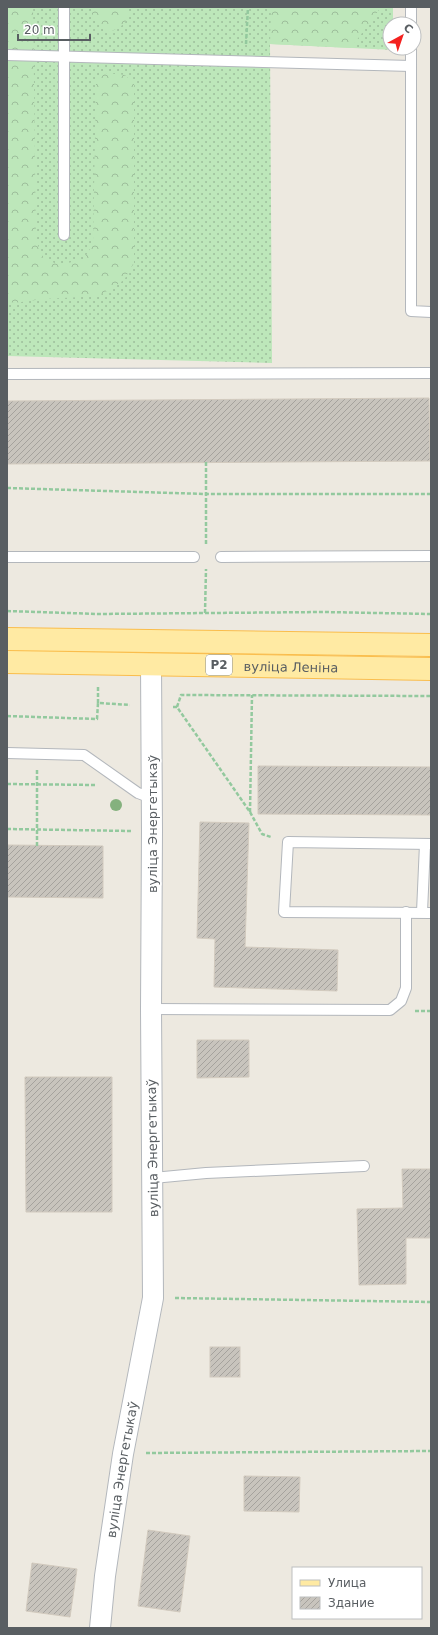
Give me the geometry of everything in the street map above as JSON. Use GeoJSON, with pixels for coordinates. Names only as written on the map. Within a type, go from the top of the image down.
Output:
{"type":"FeatureCollection","features":[{"type":"Feature","properties":{"kind":"main road","name":"вуліца Леніна"},"geometry":{"type":"LineString","coordinates":[[7,639],[431,645]]}},
{"type":"Feature","properties":{"kind":"main road"},"geometry":{"type":"LineString","coordinates":[[150,641],[151,664]]}},
{"type":"Feature","properties":{"kind":"main road","name":"вуліца Леніна"},"geometry":{"type":"LineString","coordinates":[[7,662],[431,669]]}},
{"type":"Feature","properties":{"kind":"street","name":"вуліца Энергетыкаў"},"geometry":{"type":"LineString","coordinates":[[100,1628],[105,1576],[123,1454],[153,1298],[151,664]]}},
{"type":"Feature","properties":{"kind":"lane"},"geometry":{"type":"LineString","coordinates":[[64,7],[64,235]]}},
{"type":"Feature","properties":{"kind":"lane"},"geometry":{"type":"LineString","coordinates":[[7,55],[411,66]]}},
{"type":"Feature","properties":{"kind":"lane"},"geometry":{"type":"LineString","coordinates":[[411,56],[411,312],[431,312]]}},
{"type":"Feature","properties":{"kind":"lane"},"geometry":{"type":"LineString","coordinates":[[7,374],[431,374]]}},
{"type":"Feature","properties":{"kind":"lane"},"geometry":{"type":"LineString","coordinates":[[221,557],[431,556]]}},
{"type":"Feature","properties":{"kind":"lane"},"geometry":{"type":"LineString","coordinates":[[7,557],[194,557]]}},
{"type":"Feature","properties":{"kind":"lane"},"geometry":{"type":"LineString","coordinates":[[7,753],[84,755],[138,793],[152,797]]}},
{"type":"Feature","properties":{"kind":"lane"},"geometry":{"type":"LineString","coordinates":[[288,842],[428,844],[427,912],[284,912],[288,842]]}},
{"type":"Feature","properties":{"kind":"lane"},"geometry":{"type":"LineString","coordinates":[[151,1009],[390,1010],[401,1001],[406,988],[406,912]]}},
{"type":"Feature","properties":{"kind":"lane"},"geometry":{"type":"LineString","coordinates":[[153,1178],[206,1173],[364,1166]]}},
{"type":"Feature","properties":{"kind":"path"},"geometry":{"type":"LineString","coordinates":[[245,61],[248,7]]}},
{"type":"Feature","properties":{"kind":"path"},"geometry":{"type":"LineString","coordinates":[[206,462],[206,548]]}},
{"type":"Feature","properties":{"kind":"path"},"geometry":{"type":"LineString","coordinates":[[7,488],[206,494],[431,494]]}},
{"type":"Feature","properties":{"kind":"path"},"geometry":{"type":"LineString","coordinates":[[205,613],[206,563]]}},
{"type":"Feature","properties":{"kind":"path"},"geometry":{"type":"LineString","coordinates":[[7,611],[98,614],[324,612],[431,614]]}},
{"type":"Feature","properties":{"kind":"path"},"geometry":{"type":"LineString","coordinates":[[288,842],[262,834],[250,812],[178,706],[181,695],[252,694],[431,696]]}},
{"type":"Feature","properties":{"kind":"path"},"geometry":{"type":"LineString","coordinates":[[250,812],[252,694]]}},
{"type":"Feature","properties":{"kind":"path"},"geometry":{"type":"LineString","coordinates":[[7,716],[97,719],[98,703],[134,706]]}},
{"type":"Feature","properties":{"kind":"path"},"geometry":{"type":"LineString","coordinates":[[167,707],[178,706]]}},
{"type":"Feature","properties":{"kind":"path"},"geometry":{"type":"LineString","coordinates":[[36,846],[38,830],[37,754]]}},
{"type":"Feature","properties":{"kind":"path"},"geometry":{"type":"LineString","coordinates":[[7,784],[98,785]]}},
{"type":"Feature","properties":{"kind":"path"},"geometry":{"type":"LineString","coordinates":[[7,829],[139,831]]}},
{"type":"Feature","properties":{"kind":"path"},"geometry":{"type":"LineString","coordinates":[[173,1298],[431,1302]]}},
{"type":"Feature","properties":{"kind":"path"},"geometry":{"type":"LineString","coordinates":[[123,1454],[431,1451]]}},
{"type":"Feature","properties":{"kind":"green space"},"geometry":{"type":"Polygon","coordinates":[[[7,7],[393,7],[393,16],[382,16],[382,49],[270,44],[272,363],[7,356],[7,7]]]}},
{"type":"Feature","properties":{"kind":"green space"},"geometry":{"type":"Polygon","coordinates":[[[7,7],[33,7],[36,241],[44,259],[60,265],[84,259],[93,244],[96,82],[105,73],[125,75],[134,84],[134,263],[124,280],[99,296],[43,299],[14,303],[7,301],[7,7]]]}},
{"type":"Feature","properties":{"kind":"green space"},"geometry":{"type":"Polygon","coordinates":[[[91,7],[129,7],[128,17],[124,24],[117,29],[108,32],[96,22],[91,12],[91,7]]]}},
{"type":"Feature","properties":{"kind":"green space"},"geometry":{"type":"Polygon","coordinates":[[[271,7],[381,7],[351,48],[270,44],[271,7]]]}},
{"type":"Feature","properties":{"kind":"building"},"geometry":{"type":"Polygon","coordinates":[[[429,398],[430,461],[7,464],[7,401],[429,398]]]}},
{"type":"Feature","properties":{"kind":"building"},"geometry":{"type":"Polygon","coordinates":[[[258,766],[431,767],[431,815],[258,814],[258,766]]]}},
{"type":"Feature","properties":{"kind":"building"},"geometry":{"type":"Polygon","coordinates":[[[200,822],[249,823],[245,947],[338,950],[337,991],[214,987],[215,939],[197,938],[200,822]]]}},
{"type":"Feature","properties":{"kind":"building"},"geometry":{"type":"Polygon","coordinates":[[[7,845],[103,846],[103,898],[7,897],[7,845]]]}},
{"type":"Feature","properties":{"kind":"building"},"geometry":{"type":"Polygon","coordinates":[[[197,1040],[249,1040],[249,1077],[197,1078],[197,1040]]]}},
{"type":"Feature","properties":{"kind":"building"},"geometry":{"type":"Polygon","coordinates":[[[25,1077],[112,1077],[112,1212],[26,1212],[25,1077]]]}},
{"type":"Feature","properties":{"kind":"building"},"geometry":{"type":"Polygon","coordinates":[[[402,1169],[431,1169],[431,1238],[406,1238],[406,1284],[359,1285],[357,1209],[403,1208],[402,1169]]]}},
{"type":"Feature","properties":{"kind":"building"},"geometry":{"type":"Polygon","coordinates":[[[210,1347],[240,1347],[240,1377],[210,1377],[210,1347]]]}},
{"type":"Feature","properties":{"kind":"building"},"geometry":{"type":"Polygon","coordinates":[[[244,1476],[300,1477],[299,1512],[244,1511],[244,1476]]]}},
{"type":"Feature","properties":{"kind":"building"},"geometry":{"type":"Polygon","coordinates":[[[148,1530],[190,1536],[180,1612],[138,1606],[148,1530]]]}},
{"type":"Feature","properties":{"kind":"building"},"geometry":{"type":"Polygon","coordinates":[[[32,1563],[77,1569],[70,1617],[26,1611],[32,1563]]]}}]}
